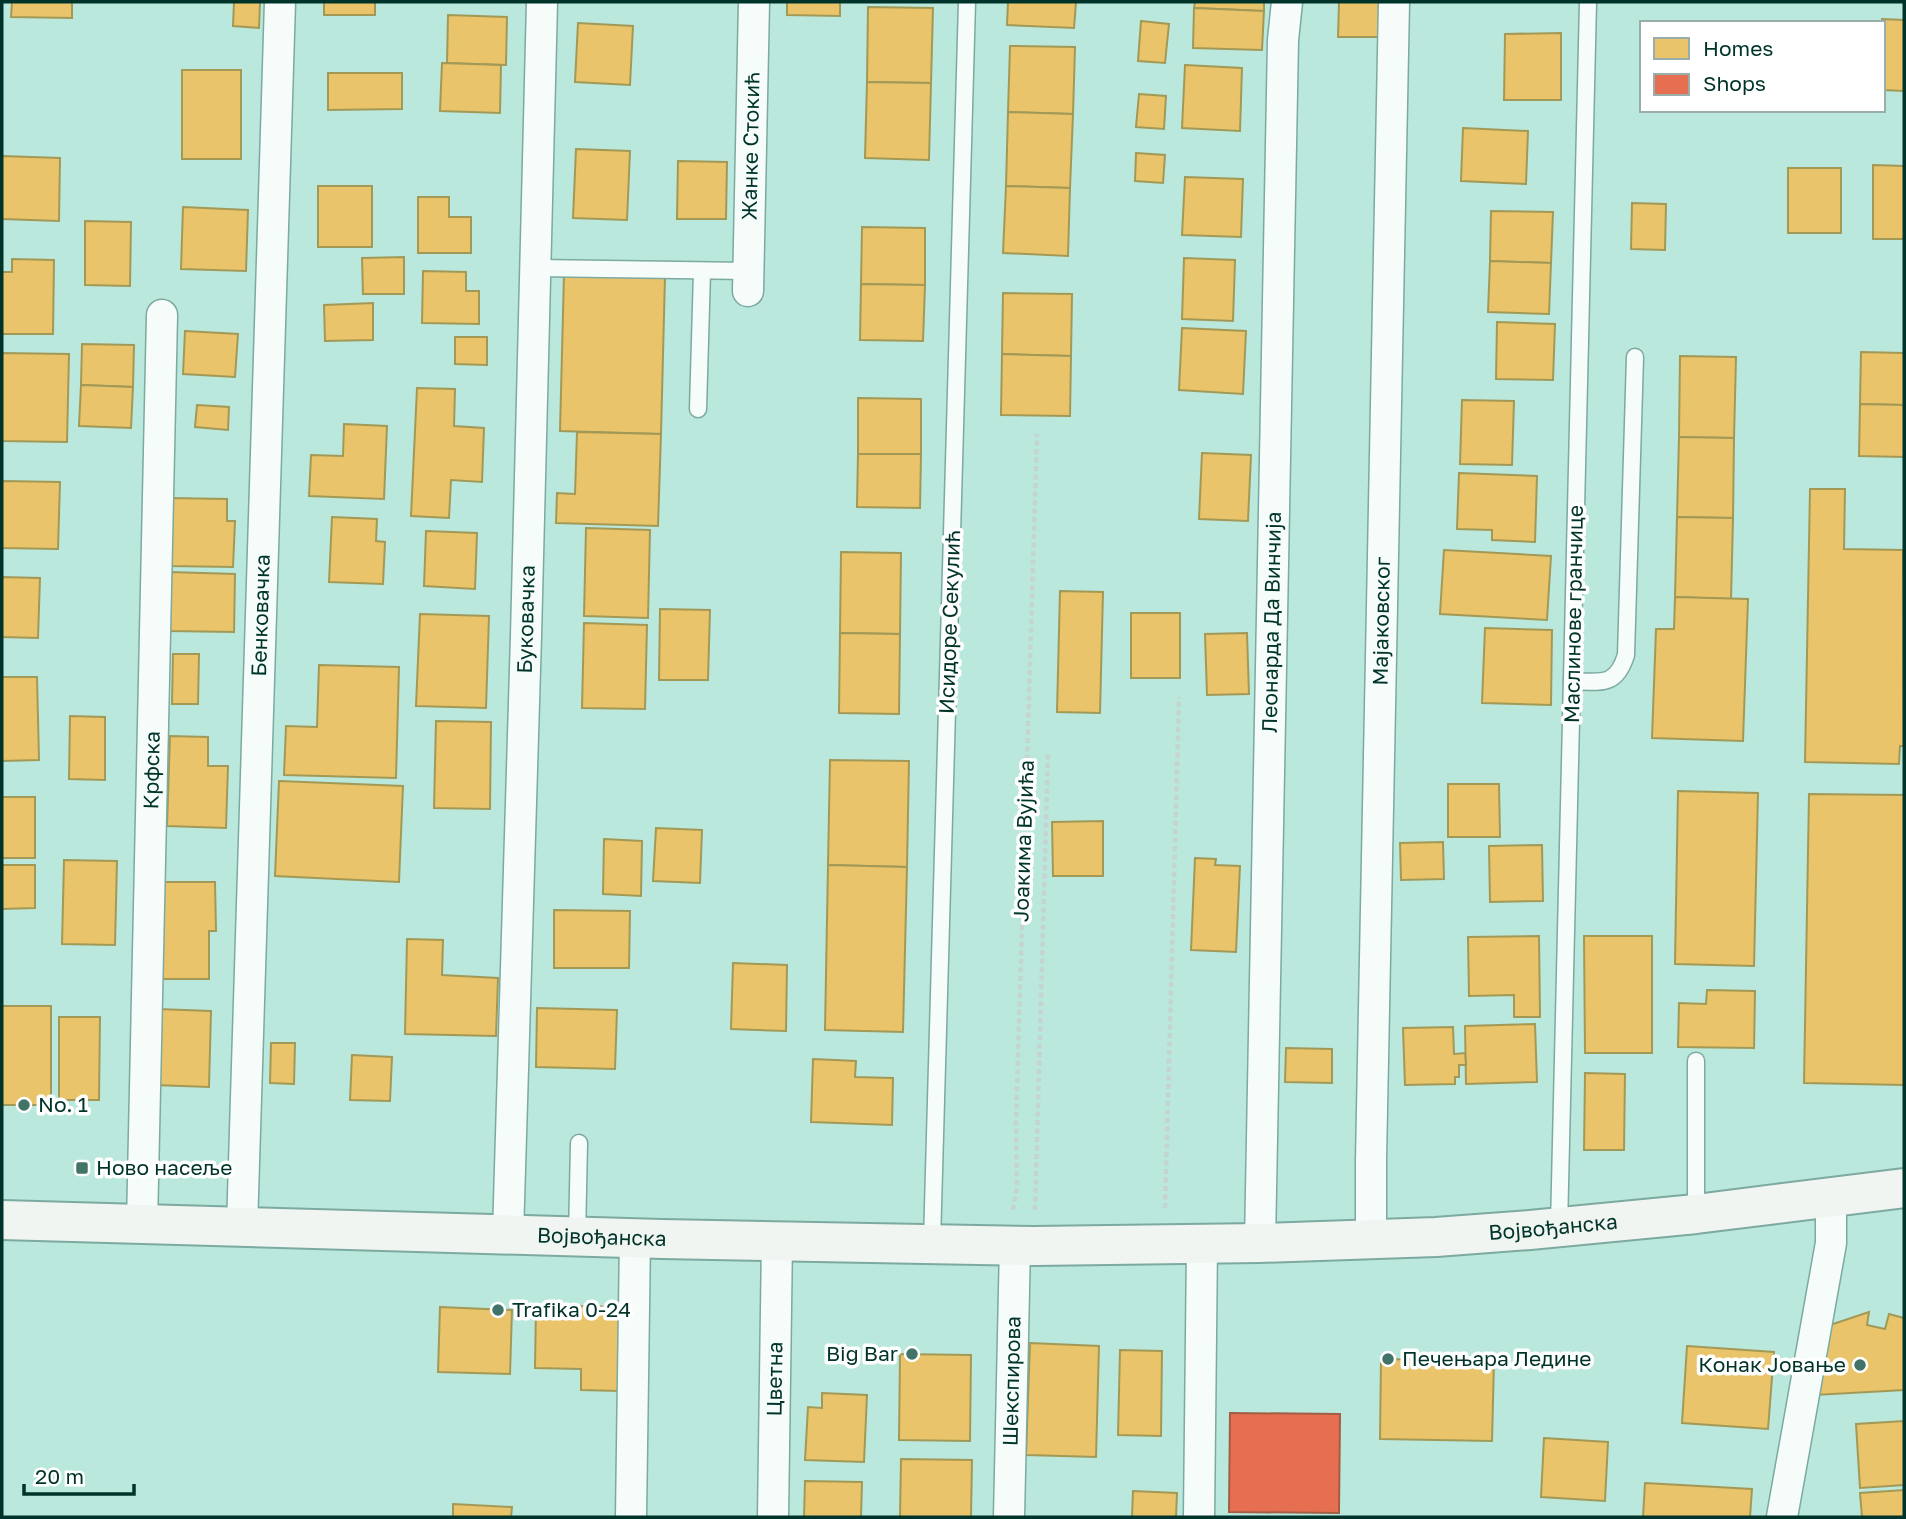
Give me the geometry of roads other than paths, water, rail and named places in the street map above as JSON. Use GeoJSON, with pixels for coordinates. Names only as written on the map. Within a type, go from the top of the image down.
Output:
{"type":"FeatureCollection","features":[{"type":"Feature","properties":{"kind":"main road","name":"Војвођанска"},"geometry":{"type":"LineString","coordinates":[[2,1220],[577,1237],[1016,1245],[1202,1244],[1436,1237],[1696,1214],[1904,1188]]}},
{"type":"Feature","properties":{"kind":"street","name":"Бенковачка"},"geometry":{"type":"LineString","coordinates":[[242,1227],[280,2]]}},
{"type":"Feature","properties":{"kind":"street","name":"Буковачка"},"geometry":{"type":"LineString","coordinates":[[508,1235],[542,2]]}},
{"type":"Feature","properties":{"kind":"street","name":"Жанке Стокић"},"geometry":{"type":"LineString","coordinates":[[748,281],[754,2]]}},
{"type":"Feature","properties":{"kind":"street","name":"Леонарда Да Винчија"},"geometry":{"type":"LineString","coordinates":[[1260,1243],[1283,53],[1287,2]]}},
{"type":"Feature","properties":{"kind":"street","name":"Мајаковског"},"geometry":{"type":"LineString","coordinates":[[1371,1239],[1394,2]]}},
{"type":"Feature","properties":{"kind":"street","name":"Крфска"},"geometry":{"type":"LineString","coordinates":[[142,1225],[162,315]]}},
{"type":"Feature","properties":{"kind":"street"},"geometry":{"type":"LineString","coordinates":[[1782,1517],[1831,1243],[1832,1198]]}},
{"type":"Feature","properties":{"kind":"street"},"geometry":{"type":"LineString","coordinates":[[631,1517],[635,1238]]}},
{"type":"Feature","properties":{"kind":"street","name":"Цветна"},"geometry":{"type":"LineString","coordinates":[[773,1517],[778,1240]]}},
{"type":"Feature","properties":{"kind":"street"},"geometry":{"type":"LineString","coordinates":[[1199,1517],[1202,1244]]}},
{"type":"Feature","properties":{"kind":"street","name":"Шекспирова"},"geometry":{"type":"LineString","coordinates":[[1009,1517],[1016,1245]]}},
{"type":"Feature","properties":{"kind":"lane","name":"Исидоре Секулић"},"geometry":{"type":"LineString","coordinates":[[932,1242],[967,2]]}},
{"type":"Feature","properties":{"kind":"lane","name":"Маслинове гранчице"},"geometry":{"type":"LineString","coordinates":[[1559,1227],[1588,2]]}},
{"type":"Feature","properties":{"kind":"lane"},"geometry":{"type":"LineString","coordinates":[[536,268],[702,272],[748,281]]}},
{"type":"Feature","properties":{"kind":"lane"},"geometry":{"type":"LineString","coordinates":[[698,409],[702,272]]}},
{"type":"Feature","properties":{"kind":"lane"},"geometry":{"type":"LineString","coordinates":[[1572,681],[1602,682],[1614,679],[1622,669],[1626,656],[1635,357]]}},
{"type":"Feature","properties":{"kind":"lane"},"geometry":{"type":"LineString","coordinates":[[1696,1061],[1696,1214]]}},
{"type":"Feature","properties":{"kind":"lane"},"geometry":{"type":"LineString","coordinates":[[577,1237],[579,1143]]}},
{"type":"Feature","properties":{"kind":"place","name":"No. 1"},"geometry":{"type":"Point","coordinates":[24,1105]}},
{"type":"Feature","properties":{"kind":"place","name":"Ново насеље"},"geometry":{"type":"Point","coordinates":[82,1168]}},
{"type":"Feature","properties":{"kind":"place","name":"Trafika 0-24"},"geometry":{"type":"Point","coordinates":[498,1310]}},
{"type":"Feature","properties":{"kind":"place","name":"Big Bar"},"geometry":{"type":"Point","coordinates":[912,1354]}},
{"type":"Feature","properties":{"kind":"place","name":"Печењара Ледине"},"geometry":{"type":"Point","coordinates":[1388,1359]}},
{"type":"Feature","properties":{"kind":"place","name":"Конак Јовање"},"geometry":{"type":"Point","coordinates":[1860,1365]}}]}
